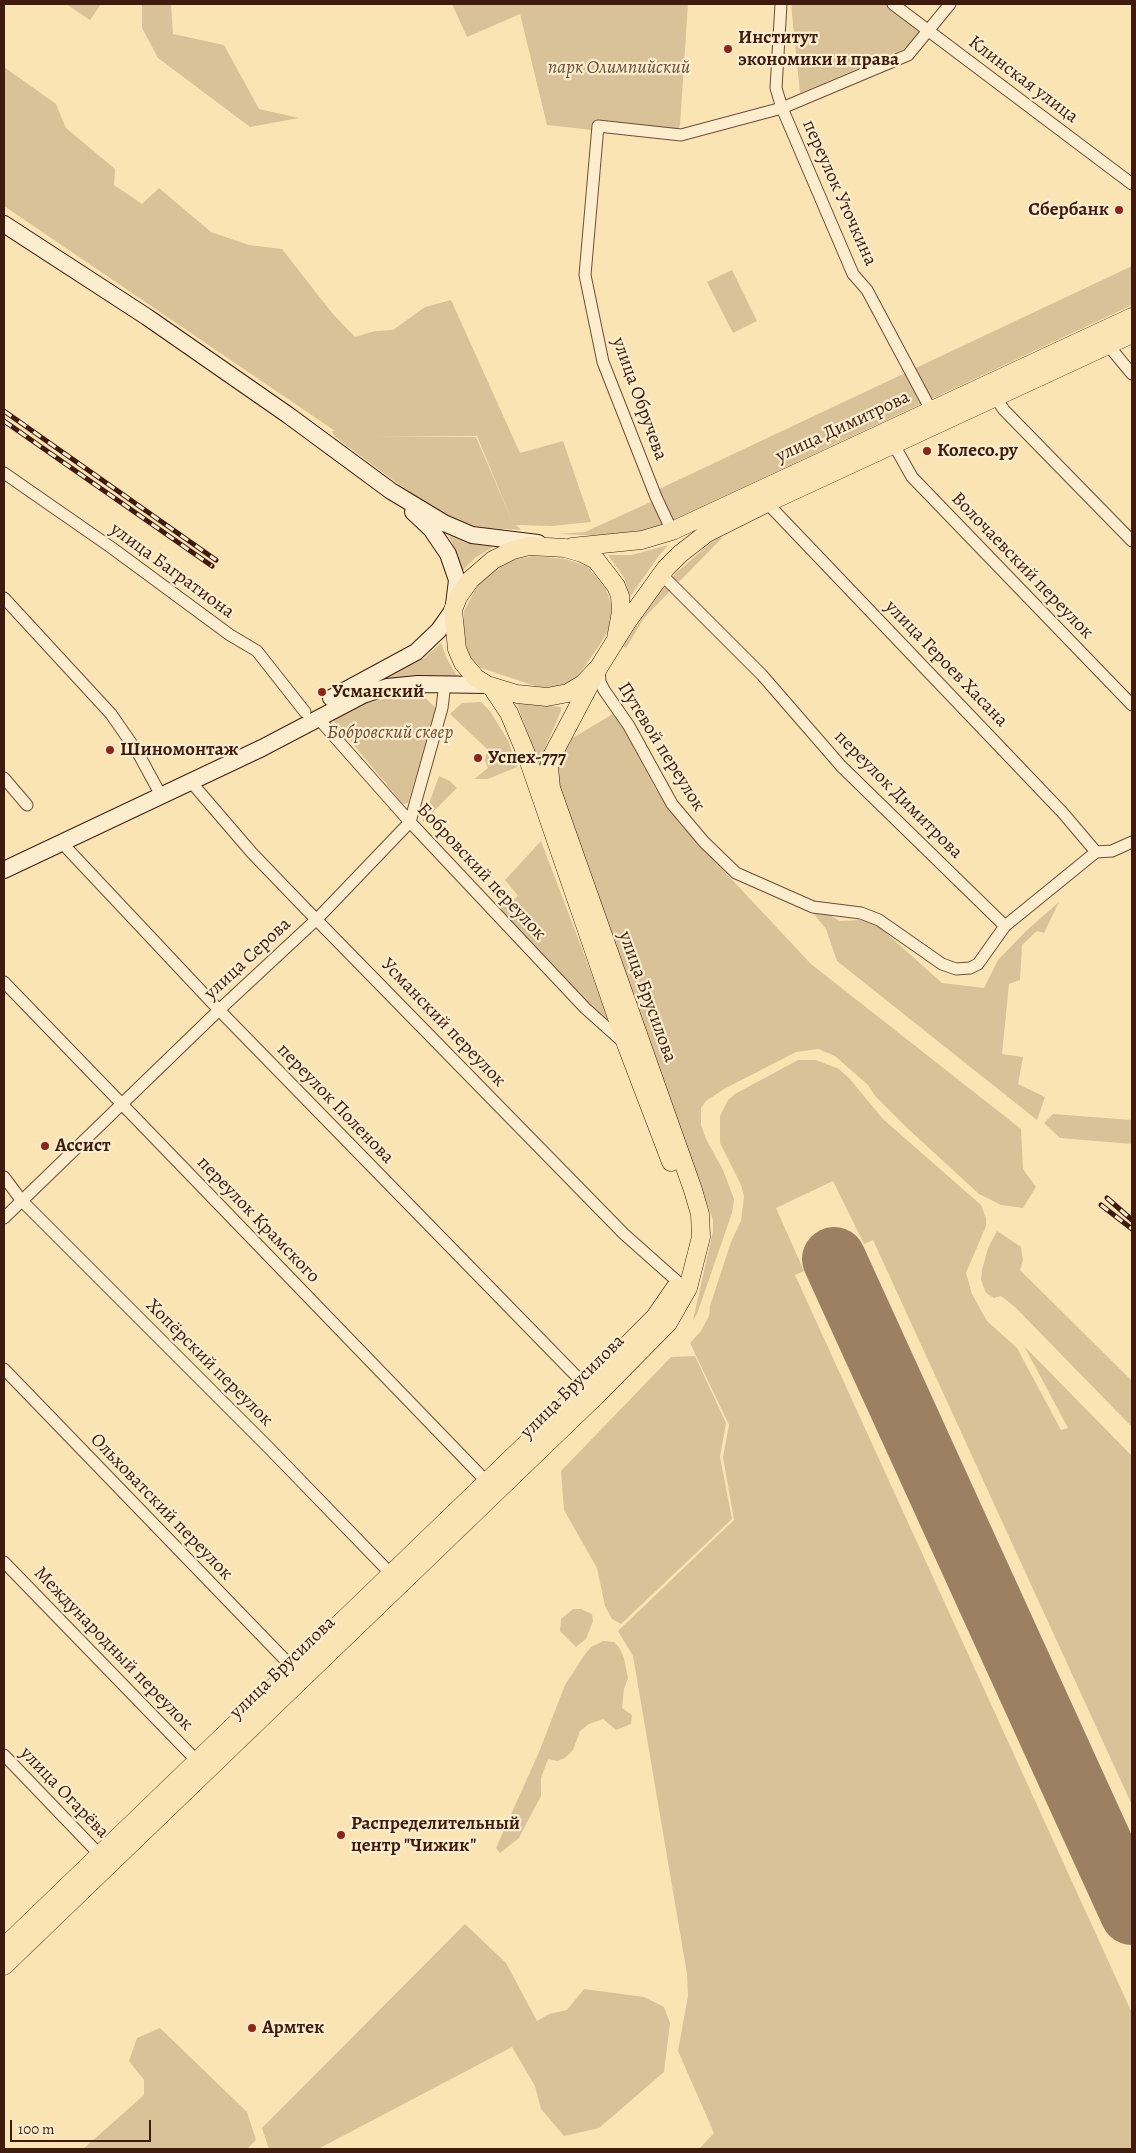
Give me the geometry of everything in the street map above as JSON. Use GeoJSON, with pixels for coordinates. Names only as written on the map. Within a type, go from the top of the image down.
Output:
{"type":"FeatureCollection","features":[{"type":"Feature","properties":{"kind":"main road"},"geometry":{"type":"LineString","coordinates":[[4,224],[146,317],[288,415],[391,491],[444,523],[472,535],[557,547]]}},
{"type":"Feature","properties":{"kind":"main road","name":"улица Димитрова"},"geometry":{"type":"LineString","coordinates":[[4,870],[262,748],[311,715],[416,652],[439,630],[471,578],[493,560],[521,548],[642,540],[672,531],[1132,317]]}},
{"type":"Feature","properties":{"kind":"main road","name":"улица Димитрова"},"geometry":{"type":"LineString","coordinates":[[4,860],[311,715],[388,687],[445,683],[489,686],[517,694],[557,696],[576,689],[599,667],[661,574],[699,538],[767,502],[1132,334]]}},
{"type":"Feature","properties":{"kind":"main road"},"geometry":{"type":"LineString","coordinates":[[391,491],[432,530],[446,547],[457,580],[453,608]]}},
{"type":"Feature","properties":{"kind":"main road","name":"улица Димитрова"},"geometry":{"type":"LineString","coordinates":[[557,547],[582,553],[596,560],[616,586],[620,596],[622,612],[616,639]]}},
{"type":"Feature","properties":{"kind":"main road","name":"улица Димитрова"},"geometry":{"type":"LineString","coordinates":[[453,608],[453,629],[459,656],[471,674],[489,686]]}},
{"type":"Feature","properties":{"kind":"main road","name":"улица Брусилова"},"geometry":{"type":"LineString","coordinates":[[4,1966],[250,1719],[596,1396],[668,1323],[688,1288],[701,1237],[700,1214],[551,788],[549,767],[551,758],[599,667]]}},
{"type":"Feature","properties":{"kind":"main road","name":"улица Брусилова"},"geometry":{"type":"LineString","coordinates":[[4,1947],[197,1761],[250,1719],[293,1668],[487,1482],[655,1317],[678,1282],[685,1263],[690,1231],[685,1198],[626,1044],[527,756],[509,714],[489,686]]}},
{"type":"Feature","properties":{"kind":"street","name":"переулок Уточкина"},"geometry":{"type":"LineString","coordinates":[[781,4],[776,88],[782,108],[853,274],[867,290],[931,410]]}},
{"type":"Feature","properties":{"kind":"street","name":"Клинская улица"},"geometry":{"type":"LineString","coordinates":[[893,4],[1132,184]]}},
{"type":"Feature","properties":{"kind":"street"},"geometry":{"type":"LineString","coordinates":[[782,108],[908,55],[950,4]]}},
{"type":"Feature","properties":{"kind":"street","name":"улица Обручева"},"geometry":{"type":"LineString","coordinates":[[672,531],[656,497],[603,362],[585,274],[598,126],[681,135],[782,108]]}},
{"type":"Feature","properties":{"kind":"street"},"geometry":{"type":"LineString","coordinates":[[1108,345],[1132,374]]}},
{"type":"Feature","properties":{"kind":"street"},"geometry":{"type":"LineString","coordinates":[[996,397],[1004,410],[1132,541]]}},
{"type":"Feature","properties":{"kind":"street","name":"Волочаевский переулок"},"geometry":{"type":"LineString","coordinates":[[894,445],[912,477],[1132,705]]}},
{"type":"Feature","properties":{"kind":"street","name":"улица Багратиона"},"geometry":{"type":"LineString","coordinates":[[4,472],[112,548],[230,635],[257,651],[311,715]]}},
{"type":"Feature","properties":{"kind":"street","name":"улица Героев Хасана"},"geometry":{"type":"LineString","coordinates":[[767,502],[1063,813],[1096,852]]}},
{"type":"Feature","properties":{"kind":"street","name":"переулок Димитрова"},"geometry":{"type":"LineString","coordinates":[[661,574],[756,669],[841,766],[1005,926]]}},
{"type":"Feature","properties":{"kind":"street"},"geometry":{"type":"LineString","coordinates":[[4,598],[111,714],[138,753],[157,788]]}},
{"type":"Feature","properties":{"kind":"street","name":"Путевой переулок"},"geometry":{"type":"LineString","coordinates":[[599,667],[600,682],[629,726],[672,804],[698,836],[736,873],[813,906],[861,913],[879,920],[942,964],[956,969],[970,968],[978,964],[1005,926]]}},
{"type":"Feature","properties":{"kind":"street","name":"улица Серова"},"geometry":{"type":"LineString","coordinates":[[4,1218],[318,918],[410,822],[442,708],[445,683]]}},
{"type":"Feature","properties":{"kind":"street","name":"Бобровский переулок"},"geometry":{"type":"LineString","coordinates":[[311,715],[585,1008],[626,1044]]}},
{"type":"Feature","properties":{"kind":"street"},"geometry":{"type":"LineString","coordinates":[[4,778],[27,805]]}},
{"type":"Feature","properties":{"kind":"street","name":"Усманский переулок"},"geometry":{"type":"LineString","coordinates":[[191,782],[252,853],[318,918],[624,1234],[678,1282]]}},
{"type":"Feature","properties":{"kind":"street"},"geometry":{"type":"LineString","coordinates":[[1005,926],[1096,852],[1112,851],[1132,842]]}},
{"type":"Feature","properties":{"kind":"street","name":"переулок Поленова"},"geometry":{"type":"LineString","coordinates":[[62,843],[220,1010],[586,1386]]}},
{"type":"Feature","properties":{"kind":"street","name":"переулок Крамского"},"geometry":{"type":"LineString","coordinates":[[4,982],[487,1482]]}},
{"type":"Feature","properties":{"kind":"street","name":"Хопёрский переулок"},"geometry":{"type":"LineString","coordinates":[[4,1176],[22,1201],[392,1574]]}},
{"type":"Feature","properties":{"kind":"street","name":"Ольховатский переулок"},"geometry":{"type":"LineString","coordinates":[[4,1370],[293,1668]]}},
{"type":"Feature","properties":{"kind":"street","name":"Международный переулок"},"geometry":{"type":"LineString","coordinates":[[4,1562],[197,1761]]}},
{"type":"Feature","properties":{"kind":"street","name":"улица Огарёва"},"geometry":{"type":"LineString","coordinates":[[4,1755],[100,1855]]}},
{"type":"Feature","properties":{"kind":"green space"},"geometry":{"type":"Polygon","coordinates":[[[66,4],[101,4],[90,20],[66,4]]]}},
{"type":"Feature","properties":{"kind":"green space"},"geometry":{"type":"Polygon","coordinates":[[[142,4],[171,4],[173,34],[224,45],[259,109],[299,118],[250,127],[158,58],[142,28],[142,4]]]}},
{"type":"Feature","properties":{"kind":"green space","name":"парк Олимпийский"},"geometry":{"type":"Polygon","coordinates":[[[452,4],[688,4],[680,125],[673,139],[547,125],[520,14],[467,37],[452,4]]]}},
{"type":"Feature","properties":{"kind":"green space"},"geometry":{"type":"Polygon","coordinates":[[[791,4],[899,4],[926,25],[904,49],[800,93],[791,4]]]}},
{"type":"Feature","properties":{"kind":"green space"},"geometry":{"type":"Polygon","coordinates":[[[4,67],[56,104],[66,128],[115,169],[114,185],[142,204],[159,188],[211,232],[249,245],[282,249],[332,313],[355,337],[375,331],[393,330],[425,307],[451,300],[520,453],[563,441],[591,522],[552,526],[516,525],[521,530],[485,528],[463,524],[424,503],[335,437],[332,431],[335,431],[4,206],[4,67]],[[373,436],[476,437],[512,521],[477,436],[373,436]]]}},
{"type":"Feature","properties":{"kind":"green space"},"geometry":{"type":"Polygon","coordinates":[[[1132,266],[1132,305],[671,521],[657,490],[1132,266]]]}},
{"type":"Feature","properties":{"kind":"green space"},"geometry":{"type":"Polygon","coordinates":[[[732,270],[757,321],[733,333],[707,282],[732,270]]]}},
{"type":"Feature","properties":{"kind":"green space"},"geometry":{"type":"Polygon","coordinates":[[[655,500],[666,523],[649,530],[610,536],[558,534],[585,532],[655,500]]]}},
{"type":"Feature","properties":{"kind":"green space"},"geometry":{"type":"Polygon","coordinates":[[[722,533],[721,539],[681,580],[676,582],[673,577],[676,573],[722,533]]]}},
{"type":"Feature","properties":{"kind":"green space"},"geometry":{"type":"Polygon","coordinates":[[[448,535],[467,543],[493,547],[475,558],[462,571],[458,554],[448,535]]]}},
{"type":"Feature","properties":{"kind":"green space"},"geometry":{"type":"Polygon","coordinates":[[[668,545],[630,597],[625,579],[608,555],[632,555],[668,545]]]}},
{"type":"Feature","properties":{"kind":"green space"},"geometry":{"type":"Polygon","coordinates":[[[533,556],[566,559],[588,567],[606,589],[611,604],[611,626],[599,646],[577,677],[567,684],[556,687],[538,687],[481,668],[471,658],[464,641],[464,611],[479,583],[501,566],[513,560],[533,556]]]}},
{"type":"Feature","properties":{"kind":"green space"},"geometry":{"type":"Polygon","coordinates":[[[668,586],[672,589],[644,618],[626,648],[623,646],[660,590],[668,586]]]}},
{"type":"Feature","properties":{"kind":"green space"},"geometry":{"type":"Polygon","coordinates":[[[441,643],[447,659],[457,676],[382,681],[424,658],[441,643]]]}},
{"type":"Feature","properties":{"kind":"green space","name":"Бобровский сквер"},"geometry":{"type":"Polygon","coordinates":[[[390,697],[425,698],[436,708],[408,803],[403,804],[333,720],[367,703],[390,697]]]}},
{"type":"Feature","properties":{"kind":"green space"},"geometry":{"type":"Polygon","coordinates":[[[481,702],[490,711],[509,742],[517,767],[488,779],[474,779],[488,768],[485,761],[487,749],[450,714],[462,703],[481,702]]]}},
{"type":"Feature","properties":{"kind":"green space"},"geometry":{"type":"Polygon","coordinates":[[[517,704],[561,707],[541,757],[537,758],[517,704]]]}},
{"type":"Feature","properties":{"kind":"green space"},"geometry":{"type":"Polygon","coordinates":[[[613,714],[623,728],[656,790],[678,822],[811,964],[1021,1129],[1023,1169],[1036,1187],[1023,1208],[1001,1205],[979,1194],[905,1126],[875,1096],[868,1085],[835,1056],[818,1049],[796,1052],[724,1089],[706,1101],[701,1108],[701,1125],[706,1139],[723,1170],[734,1199],[732,1213],[697,1314],[693,1320],[713,1231],[713,1220],[558,784],[558,766],[564,743],[613,714]]]}},
{"type":"Feature","properties":{"kind":"green space"},"geometry":{"type":"Polygon","coordinates":[[[439,776],[450,781],[457,788],[422,823],[439,776]]]}},
{"type":"Feature","properties":{"kind":"green space"},"geometry":{"type":"Polygon","coordinates":[[[541,841],[612,1028],[606,1032],[523,934],[498,911],[518,896],[505,880],[541,841]]]}},
{"type":"Feature","properties":{"kind":"green space"},"geometry":{"type":"Polygon","coordinates":[[[1059,902],[1044,933],[1037,931],[1022,945],[1020,980],[1009,984],[1002,1054],[1023,1057],[1018,1084],[1045,1097],[1037,1120],[837,961],[826,929],[813,913],[823,911],[840,921],[861,920],[876,924],[942,983],[984,988],[998,960],[1026,931],[1059,902]]]}},
{"type":"Feature","properties":{"kind":"green space"},"geometry":{"type":"Polygon","coordinates":[[[798,1060],[816,1060],[839,1069],[849,1078],[883,1119],[981,1205],[986,1218],[986,1226],[966,1273],[972,1294],[987,1321],[1017,1348],[1061,1430],[1068,1428],[1024,1346],[1132,1456],[1132,1805],[873,1240],[864,1244],[833,1181],[776,1208],[804,1271],[795,1275],[1132,2013],[1132,2149],[699,2149],[714,2133],[678,2051],[688,1996],[687,1974],[633,1656],[618,1631],[734,1520],[723,1457],[729,1425],[690,1343],[701,1331],[709,1316],[710,1306],[731,1242],[741,1221],[744,1196],[741,1185],[720,1143],[720,1116],[728,1100],[735,1094],[798,1060]]]}},
{"type":"Feature","properties":{"kind":"green space"},"geometry":{"type":"Polygon","coordinates":[[[1053,1114],[1132,1120],[1132,1144],[1060,1138],[1044,1123],[1053,1114]]]}},
{"type":"Feature","properties":{"kind":"green space"},"geometry":{"type":"Polygon","coordinates":[[[997,1231],[1021,1247],[1023,1260],[1020,1270],[1132,1381],[1132,1427],[1015,1307],[1001,1296],[994,1298],[986,1293],[981,1280],[982,1270],[988,1248],[997,1231]]]}},
{"type":"Feature","properties":{"kind":"green space"},"geometry":{"type":"Polygon","coordinates":[[[695,1356],[726,1423],[720,1457],[732,1519],[621,1624],[612,1619],[605,1606],[597,1568],[564,1510],[561,1471],[671,1357],[695,1356]]]}},
{"type":"Feature","properties":{"kind":"green space"},"geometry":{"type":"Polygon","coordinates":[[[573,1609],[581,1609],[592,1614],[593,1621],[586,1639],[576,1647],[560,1631],[561,1619],[573,1609]]]}},
{"type":"Feature","properties":{"kind":"green space"},"geometry":{"type":"Polygon","coordinates":[[[603,1641],[614,1642],[619,1647],[624,1658],[628,1678],[624,1689],[622,1708],[632,1715],[631,1724],[616,1730],[603,1719],[589,1724],[580,1731],[573,1750],[565,1758],[557,1761],[548,1759],[541,1778],[541,1796],[519,1838],[500,1853],[496,1848],[539,1752],[565,1685],[591,1647],[603,1641]]]}},
{"type":"Feature","properties":{"kind":"green space"},"geometry":{"type":"Polygon","coordinates":[[[465,1924],[506,1963],[537,2021],[549,2014],[567,2010],[584,1989],[644,1997],[664,2007],[670,2023],[664,2072],[599,2128],[564,2136],[541,2109],[535,2086],[512,2047],[318,2149],[269,2149],[262,2128],[465,1924]]]}},
{"type":"Feature","properties":{"kind":"green space"},"geometry":{"type":"Polygon","coordinates":[[[160,2028],[247,2112],[256,2140],[247,2149],[83,2149],[144,2095],[144,2080],[129,2061],[137,2038],[160,2028]]]}},
{"type":"Feature","properties":{"kind":"runway"},"geometry":{"type":"LineString","coordinates":[[834,1259],[1132,1913]]}},
{"type":"Feature","properties":{"kind":"railway"},"geometry":{"type":"LineString","coordinates":[[4,411],[216,560]]}},
{"type":"Feature","properties":{"kind":"railway"},"geometry":{"type":"LineString","coordinates":[[4,421],[212,566]]}},
{"type":"Feature","properties":{"kind":"railway"},"geometry":{"type":"LineString","coordinates":[[1107,1198],[1132,1220]]}},
{"type":"Feature","properties":{"kind":"railway"},"geometry":{"type":"LineString","coordinates":[[1101,1205],[1132,1229]]}},
{"type":"Feature","properties":{"kind":"place","name":"Институт экономики и права"},"geometry":{"type":"Point","coordinates":[728,49]}},
{"type":"Feature","properties":{"kind":"place","name":"Сбербанк"},"geometry":{"type":"Point","coordinates":[1119,210]}},
{"type":"Feature","properties":{"kind":"place","name":"Колесо.ру"},"geometry":{"type":"Point","coordinates":[927,451]}},
{"type":"Feature","properties":{"kind":"place","name":"Усманский"},"geometry":{"type":"Point","coordinates":[322,692]}},
{"type":"Feature","properties":{"kind":"place","name":"Шиномонтаж"},"geometry":{"type":"Point","coordinates":[110,750]}},
{"type":"Feature","properties":{"kind":"place","name":"Успех-777"},"geometry":{"type":"Point","coordinates":[478,758]}},
{"type":"Feature","properties":{"kind":"place","name":"Ассист"},"geometry":{"type":"Point","coordinates":[45,1146]}},
{"type":"Feature","properties":{"kind":"place","name":"Распределительный центр \"Чижик\""},"geometry":{"type":"Point","coordinates":[341,1835]}},
{"type":"Feature","properties":{"kind":"place","name":"Армтек"},"geometry":{"type":"Point","coordinates":[252,2028]}}]}
